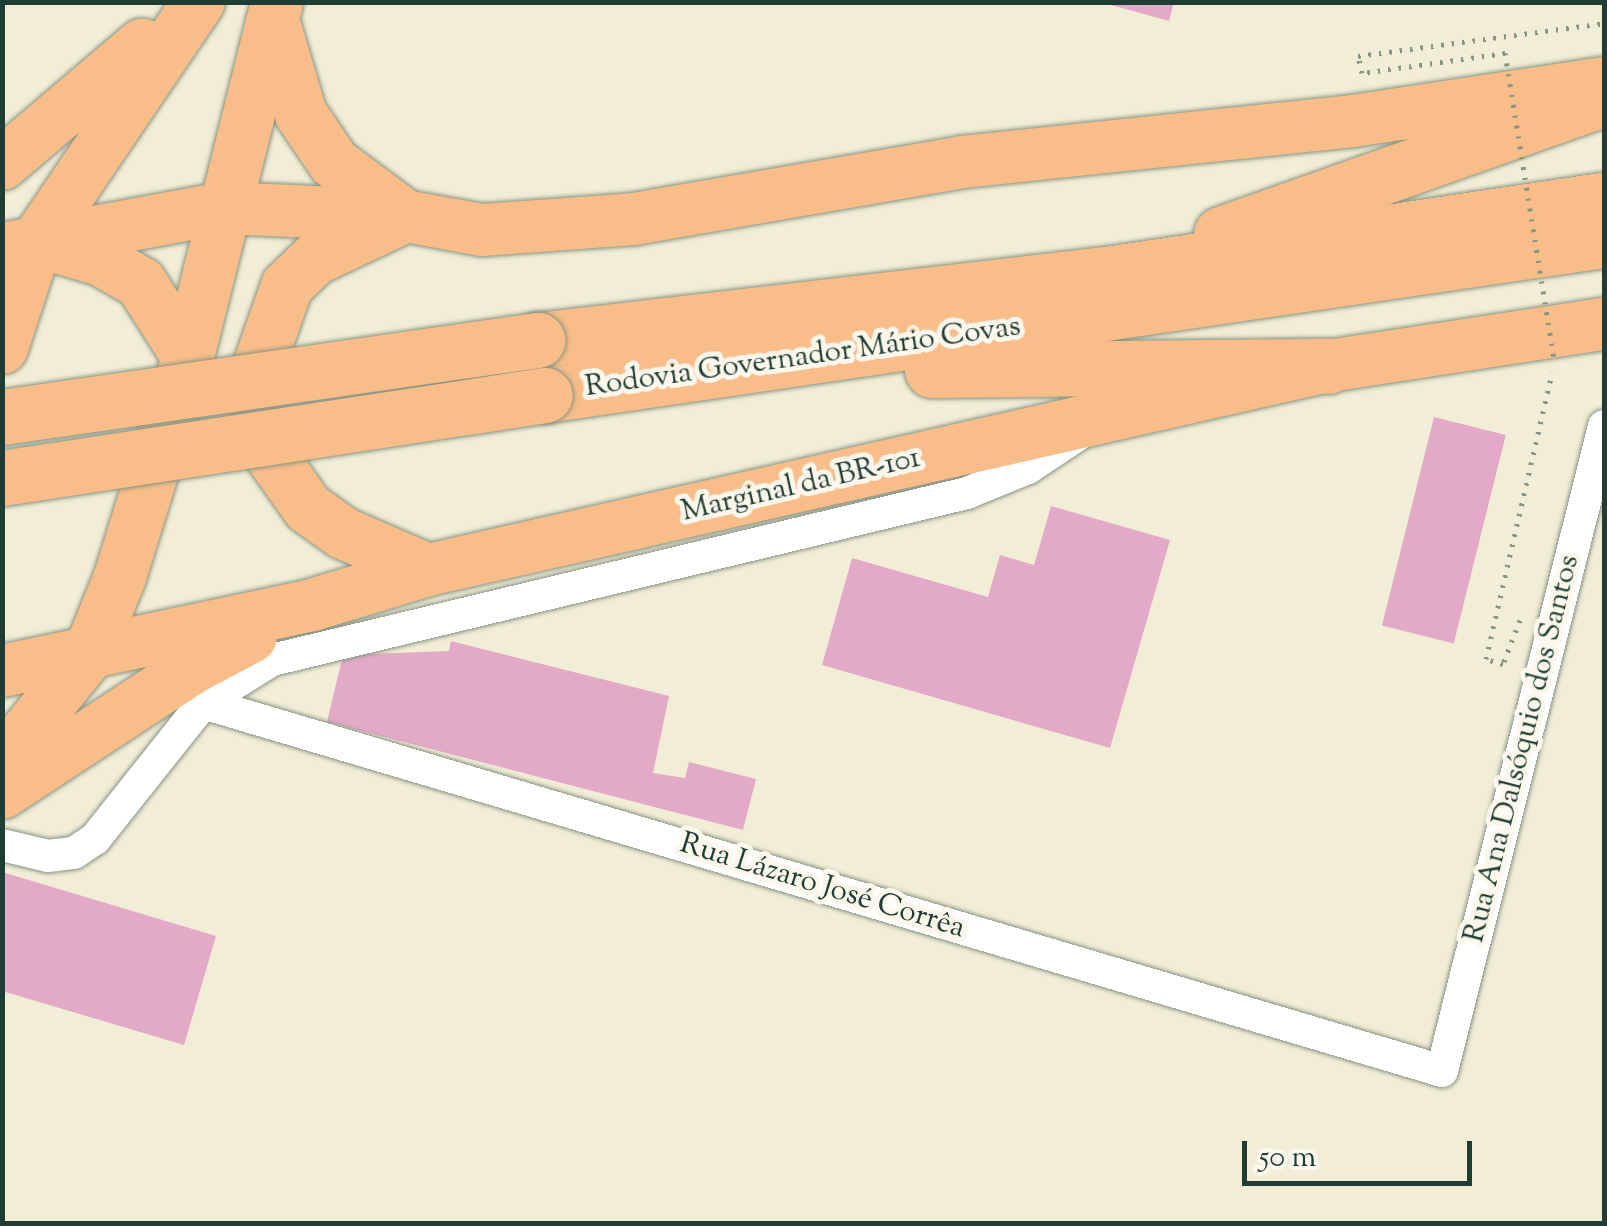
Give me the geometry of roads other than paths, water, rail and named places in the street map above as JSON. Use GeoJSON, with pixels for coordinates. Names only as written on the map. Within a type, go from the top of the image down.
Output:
{"type":"FeatureCollection","features":[{"type":"Feature","properties":{"kind":"highway"},"geometry":{"type":"LineString","coordinates":[[1113,273],[1604,98]]}},
{"type":"Feature","properties":{"kind":"highway","name":"Rodovia Governador Mário Covas"},"geometry":{"type":"LineString","coordinates":[[2,416],[537,340],[1113,273],[1604,200]]}},
{"type":"Feature","properties":{"kind":"highway","name":"Rodovia Governador Mário Covas"},"geometry":{"type":"LineString","coordinates":[[2,478],[1604,240]]}},
{"type":"Feature","properties":{"kind":"highway"},"geometry":{"type":"LineString","coordinates":[[684,377],[1328,366]]}},
{"type":"Feature","properties":{"kind":"main road"},"geometry":{"type":"LineString","coordinates":[[2,164],[186,2]]}},
{"type":"Feature","properties":{"kind":"main road"},"geometry":{"type":"LineString","coordinates":[[2,348],[20,245],[199,2]]}},
{"type":"Feature","properties":{"kind":"main road"},"geometry":{"type":"LineString","coordinates":[[2,762],[88,656],[120,576],[188,358],[275,10]]}},
{"type":"Feature","properties":{"kind":"main road"},"geometry":{"type":"LineString","coordinates":[[275,10],[301,114],[334,163],[405,216]]}},
{"type":"Feature","properties":{"kind":"main road"},"geometry":{"type":"LineString","coordinates":[[20,245],[224,208],[405,216],[482,230],[634,219],[963,162],[1354,120],[1604,83]]}},
{"type":"Feature","properties":{"kind":"main road"},"geometry":{"type":"LineString","coordinates":[[405,216],[315,259],[287,286],[260,363],[260,409],[268,450],[308,508],[343,533],[428,570]]}},
{"type":"Feature","properties":{"kind":"main road"},"geometry":{"type":"LineString","coordinates":[[20,245],[101,260],[141,283],[188,358]]}},
{"type":"Feature","properties":{"kind":"main road","name":"Marginal da BR-101"},"geometry":{"type":"LineString","coordinates":[[9,663],[88,656],[312,605],[428,570],[1328,366],[1604,324]]}},
{"type":"Feature","properties":{"kind":"main road"},"geometry":{"type":"LineString","coordinates":[[2,793],[194,667],[312,605]]}},
{"type":"Feature","properties":{"kind":"street"},"geometry":{"type":"LineString","coordinates":[[2,845],[48,856],[74,853],[95,839],[203,703],[272,660],[319,644],[967,493],[1028,468],[1104,417]]}},
{"type":"Feature","properties":{"kind":"street","name":"Rua Ana Dalsóquio dos Santos"},"geometry":{"type":"LineString","coordinates":[[1442,1071],[1604,426]]}},
{"type":"Feature","properties":{"kind":"street","name":"Rua Lázaro José Corrêa"},"geometry":{"type":"LineString","coordinates":[[203,703],[1442,1071]]}}]}
